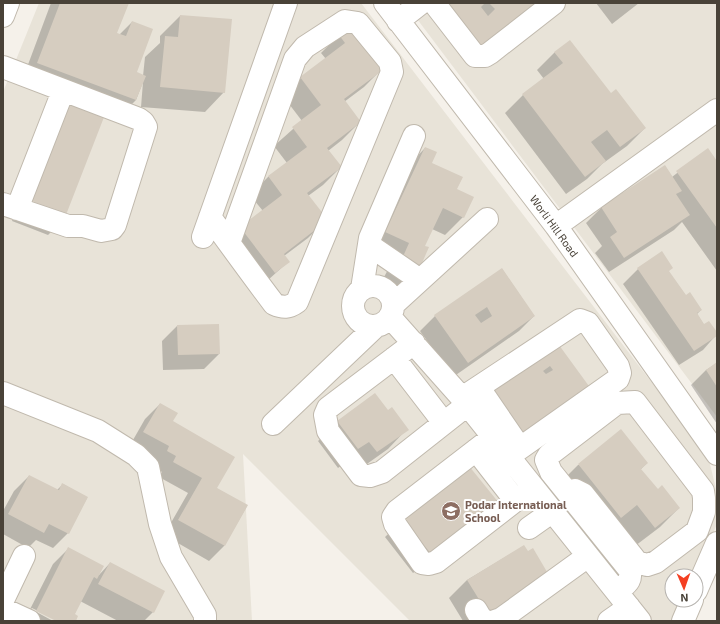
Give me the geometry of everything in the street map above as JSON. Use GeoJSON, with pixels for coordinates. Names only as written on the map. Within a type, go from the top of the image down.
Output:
{"type":"FeatureCollection","features":[{"type":"Feature","properties":{"kind":"street"},"geometry":{"type":"LineString","coordinates":[[3,16],[8,3]]}},
{"type":"Feature","properties":{"kind":"street"},"geometry":{"type":"LineString","coordinates":[[228,242],[299,52],[345,21],[352,21],[358,23],[391,66],[392,72],[297,302],[288,307],[281,308],[274,304],[228,242],[206,227],[286,3]]}},
{"type":"Feature","properties":{"kind":"street","name":"Worli Hill Road"},"geometry":{"type":"LineString","coordinates":[[385,3],[556,226],[717,454]]}},
{"type":"Feature","properties":{"kind":"street"},"geometry":{"type":"LineString","coordinates":[[398,20],[421,3]]}},
{"type":"Feature","properties":{"kind":"street"},"geometry":{"type":"LineString","coordinates":[[434,3],[475,56],[480,57],[490,53],[554,3]]}},
{"type":"Feature","properties":{"kind":"street"},"geometry":{"type":"LineString","coordinates":[[391,66],[418,46]]}},
{"type":"Feature","properties":{"kind":"street"},"geometry":{"type":"LineString","coordinates":[[3,67],[139,119],[143,122],[146,127],[115,225],[112,229],[101,231],[83,226],[68,226],[10,206],[63,91]]}},
{"type":"Feature","properties":{"kind":"street"},"geometry":{"type":"LineString","coordinates":[[556,226],[717,110]]}},
{"type":"Feature","properties":{"kind":"street"},"geometry":{"type":"LineString","coordinates":[[362,289],[370,238],[414,136]]}},
{"type":"Feature","properties":{"kind":"street"},"geometry":{"type":"LineString","coordinates":[[273,424],[386,316],[420,280],[487,219]]}},
{"type":"Feature","properties":{"kind":"street"},"geometry":{"type":"LineString","coordinates":[[369,245],[420,280]]}},
{"type":"Feature","properties":{"kind":"street"},"geometry":{"type":"LineString","coordinates":[[371,286],[380,288],[388,293],[386,316],[367,325],[360,321],[355,314],[353,305],[356,296],[362,289],[371,286]]}},
{"type":"Feature","properties":{"kind":"street"},"geometry":{"type":"LineString","coordinates":[[386,316],[469,397],[515,452],[536,490],[628,607]]}},
{"type":"Feature","properties":{"kind":"street"},"geometry":{"type":"LineString","coordinates":[[414,343],[328,408],[326,415],[328,431],[361,475],[370,476],[382,472],[444,423],[469,397],[580,320],[588,323],[618,366],[620,373],[618,379],[515,452]]}},
{"type":"Feature","properties":{"kind":"street"},"geometry":{"type":"LineString","coordinates":[[394,358],[444,423]]}},
{"type":"Feature","properties":{"kind":"street"},"geometry":{"type":"LineString","coordinates":[[3,393],[98,431],[136,455],[148,467],[165,542],[171,557],[205,615],[205,621]]}},
{"type":"Feature","properties":{"kind":"street"},"geometry":{"type":"LineString","coordinates":[[469,397],[485,444],[515,500]]}},
{"type":"Feature","properties":{"kind":"street"},"geometry":{"type":"LineString","coordinates":[[485,444],[397,511],[393,517],[395,524],[422,563],[429,564],[436,562],[515,500],[536,490],[563,487],[583,494],[637,562],[647,565],[656,562],[697,531],[704,512],[703,490],[634,402],[617,403],[549,455],[546,460],[551,472],[563,487],[629,569],[631,575],[628,607],[609,621]]}},
{"type":"Feature","properties":{"kind":"street"},"geometry":{"type":"LineString","coordinates":[[485,444],[515,452]]}},
{"type":"Feature","properties":{"kind":"street"},"geometry":{"type":"LineString","coordinates":[[529,528],[553,511]]}},
{"type":"Feature","properties":{"kind":"street"},"geometry":{"type":"LineString","coordinates":[[704,572],[717,542]]}},
{"type":"Feature","properties":{"kind":"street"},"geometry":{"type":"LineString","coordinates":[[5,589],[24,556]]}},
{"type":"Feature","properties":{"kind":"street"},"geometry":{"type":"LineString","coordinates":[[495,621],[501,619],[588,556]]}},
{"type":"Feature","properties":{"kind":"street"},"geometry":{"type":"LineString","coordinates":[[683,621],[689,608]]}},
{"type":"Feature","properties":{"kind":"street"},"geometry":{"type":"LineString","coordinates":[[3,609],[29,621]]}},
{"type":"Feature","properties":{"kind":"shaded area"},"geometry":{"type":"Polygon","coordinates":[[[39,3],[361,3],[708,456],[717,493],[717,524],[698,568],[664,568],[664,608],[683,608],[677,621],[410,621],[243,454],[252,621],[3,621],[3,92],[39,3]]]}},
{"type":"Feature","properties":{"kind":"shaded area"},"geometry":{"type":"Polygon","coordinates":[[[405,3],[717,3],[717,417],[405,3]]]}},
{"type":"Feature","properties":{"kind":"building"},"geometry":{"type":"Polygon","coordinates":[[[60,3],[129,3],[117,33],[126,36],[132,21],[153,29],[137,72],[146,76],[136,100],[37,63],[60,3]]]}},
{"type":"Feature","properties":{"kind":"building"},"geometry":{"type":"Polygon","coordinates":[[[485,3],[481,7],[488,16],[495,9],[489,3],[540,3],[482,48],[448,4],[485,3]]]}},
{"type":"Feature","properties":{"kind":"building"},"geometry":{"type":"Polygon","coordinates":[[[180,15],[232,19],[225,93],[160,87],[165,36],[178,37],[180,15]]]}},
{"type":"Feature","properties":{"kind":"building"},"geometry":{"type":"Polygon","coordinates":[[[350,26],[383,70],[344,99],[361,122],[327,148],[342,167],[307,193],[328,220],[284,254],[290,262],[275,273],[240,227],[282,195],[268,176],[307,147],[292,127],[321,105],[300,77],[345,43],[339,35],[350,26]]]}},
{"type":"Feature","properties":{"kind":"building"},"geometry":{"type":"Polygon","coordinates":[[[570,40],[611,93],[616,89],[646,128],[620,147],[607,130],[591,142],[606,161],[585,177],[522,94],[563,63],[554,52],[570,40]]]}},
{"type":"Feature","properties":{"kind":"building"},"geometry":{"type":"Polygon","coordinates":[[[69,98],[106,112],[64,220],[27,206],[69,98]]]}},
{"type":"Feature","properties":{"kind":"building"},"geometry":{"type":"Polygon","coordinates":[[[425,147],[437,152],[432,163],[463,177],[457,189],[474,197],[464,218],[443,208],[425,246],[429,247],[419,270],[401,261],[409,243],[385,232],[425,147]]]}},
{"type":"Feature","properties":{"kind":"building"},"geometry":{"type":"Polygon","coordinates":[[[708,148],[717,161],[717,228],[676,171],[708,148]]]}},
{"type":"Feature","properties":{"kind":"building"},"geometry":{"type":"Polygon","coordinates":[[[665,165],[682,191],[676,194],[690,215],[624,258],[610,237],[617,232],[601,207],[665,165]]]}},
{"type":"Feature","properties":{"kind":"building"},"geometry":{"type":"Polygon","coordinates":[[[662,251],[673,268],[669,271],[686,295],[690,292],[702,310],[697,313],[704,324],[709,321],[717,332],[717,336],[694,351],[637,268],[662,251]]]}},
{"type":"Feature","properties":{"kind":"building"},"geometry":{"type":"Polygon","coordinates":[[[502,268],[535,316],[468,363],[434,315],[502,268]],[[487,307],[475,315],[481,323],[492,316],[487,307]]]}},
{"type":"Feature","properties":{"kind":"building"},"geometry":{"type":"Polygon","coordinates":[[[219,324],[220,354],[178,355],[177,325],[219,324]]]}},
{"type":"Feature","properties":{"kind":"building"},"geometry":{"type":"Polygon","coordinates":[[[559,345],[594,393],[521,442],[488,392],[559,345]],[[550,366],[543,371],[546,374],[553,370],[550,366]]]}},
{"type":"Feature","properties":{"kind":"building"},"geometry":{"type":"Polygon","coordinates":[[[717,362],[717,387],[706,370],[717,362]]]}},
{"type":"Feature","properties":{"kind":"building"},"geometry":{"type":"Polygon","coordinates":[[[375,393],[388,410],[392,407],[409,430],[377,452],[369,442],[358,449],[337,421],[375,393]]]}},
{"type":"Feature","properties":{"kind":"building"},"geometry":{"type":"Polygon","coordinates":[[[160,403],[178,413],[173,421],[235,457],[217,488],[248,505],[225,546],[178,520],[202,478],[173,462],[176,456],[167,451],[169,446],[143,432],[160,403]]]}},
{"type":"Feature","properties":{"kind":"building"},"geometry":{"type":"Polygon","coordinates":[[[621,429],[648,463],[641,469],[658,489],[662,485],[680,508],[655,528],[637,505],[621,518],[578,464],[621,429]]]}},
{"type":"Feature","properties":{"kind":"building","name":"Podar International School"},"geometry":{"type":"Polygon","coordinates":[[[469,466],[499,503],[432,555],[402,519],[469,466]]]}},
{"type":"Feature","properties":{"kind":"building"},"geometry":{"type":"Polygon","coordinates":[[[29,475],[59,490],[62,483],[88,497],[69,534],[49,524],[44,533],[8,514],[29,475]]]}},
{"type":"Feature","properties":{"kind":"building"},"geometry":{"type":"Polygon","coordinates":[[[524,545],[528,551],[533,548],[550,577],[488,614],[467,580],[524,545]]]}},
{"type":"Feature","properties":{"kind":"building"},"geometry":{"type":"Polygon","coordinates":[[[68,547],[104,566],[97,579],[94,577],[75,614],[78,616],[76,621],[56,621],[36,611],[68,547]]]}},
{"type":"Feature","properties":{"kind":"building"},"geometry":{"type":"Polygon","coordinates":[[[110,562],[165,591],[154,613],[98,584],[110,562]]]}},
{"type":"Feature","properties":{"kind":"place","name":"Podar International School"},"geometry":{"type":"Point","coordinates":[451,511]}}]}
